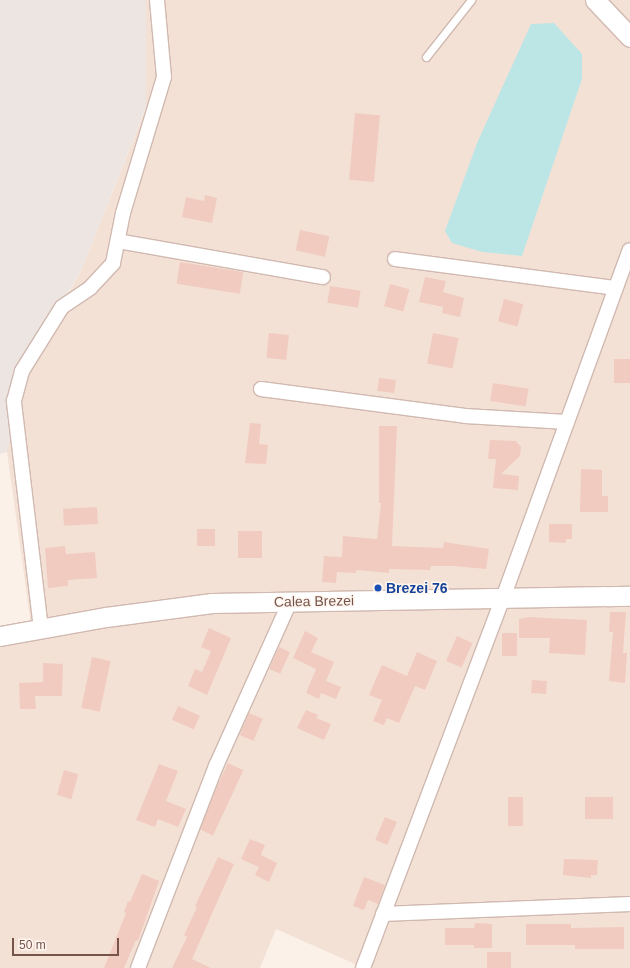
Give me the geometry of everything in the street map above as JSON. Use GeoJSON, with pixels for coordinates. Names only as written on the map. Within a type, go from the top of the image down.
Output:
{"type":"FeatureCollection","features":[{"type":"Feature","properties":{"kind":"street"},"geometry":{"type":"LineString","coordinates":[[41,629],[14,401],[22,371],[62,307],[90,288],[113,263],[122,213],[164,77],[157,0]]}},
{"type":"Feature","properties":{"kind":"street"},"geometry":{"type":"LineString","coordinates":[[595,0],[630,37]]}},
{"type":"Feature","properties":{"kind":"street"},"geometry":{"type":"LineString","coordinates":[[118,241],[323,277]]}},
{"type":"Feature","properties":{"kind":"street"},"geometry":{"type":"LineString","coordinates":[[363,968],[503,598],[630,250]]}},
{"type":"Feature","properties":{"kind":"street"},"geometry":{"type":"LineString","coordinates":[[395,259],[615,288]]}},
{"type":"Feature","properties":{"kind":"street"},"geometry":{"type":"LineString","coordinates":[[261,389],[465,416],[567,422]]}},
{"type":"Feature","properties":{"kind":"street","name":"Calea Brezei"},"geometry":{"type":"LineString","coordinates":[[0,636],[171,607],[290,601],[630,596]]}},
{"type":"Feature","properties":{"kind":"street"},"geometry":{"type":"LineString","coordinates":[[138,968],[216,766],[290,601]]}},
{"type":"Feature","properties":{"kind":"street"},"geometry":{"type":"LineString","coordinates":[[383,914],[630,904]]}},
{"type":"Feature","properties":{"kind":"lane"},"geometry":{"type":"LineString","coordinates":[[426,57],[471,0]]}},
{"type":"Feature","properties":{"kind":"shaded area"},"geometry":{"type":"Polygon","coordinates":[[[0,0],[146,0],[146,107],[80,273],[30,352],[7,452],[0,454],[0,0]]]}},
{"type":"Feature","properties":{"kind":"shaded area"},"geometry":{"type":"Polygon","coordinates":[[[146,0],[630,0],[630,968],[364,968],[276,929],[260,968],[0,968],[0,630],[31,625],[7,452],[9,393],[80,273],[146,108],[146,0]]]}},
{"type":"Feature","properties":{"kind":"water"},"geometry":{"type":"Polygon","coordinates":[[[554,23],[582,54],[582,79],[522,256],[482,252],[452,243],[445,231],[477,143],[531,24],[554,23]]]}},
{"type":"Feature","properties":{"kind":"building"},"geometry":{"type":"Polygon","coordinates":[[[355,113],[380,115],[374,182],[349,180],[355,113]]]}},
{"type":"Feature","properties":{"kind":"building"},"geometry":{"type":"Polygon","coordinates":[[[205,195],[217,198],[212,223],[182,217],[186,197],[204,201],[205,195]]]}},
{"type":"Feature","properties":{"kind":"building"},"geometry":{"type":"Polygon","coordinates":[[[300,230],[329,236],[325,257],[296,251],[300,230]]]}},
{"type":"Feature","properties":{"kind":"building"},"geometry":{"type":"Polygon","coordinates":[[[180,262],[243,272],[240,294],[177,284],[180,262]]]}},
{"type":"Feature","properties":{"kind":"building"},"geometry":{"type":"Polygon","coordinates":[[[425,277],[446,281],[443,292],[464,298],[460,317],[442,313],[443,307],[419,302],[425,277]]]}},
{"type":"Feature","properties":{"kind":"building"},"geometry":{"type":"Polygon","coordinates":[[[390,284],[409,289],[403,311],[384,306],[390,284]]]}},
{"type":"Feature","properties":{"kind":"building"},"geometry":{"type":"Polygon","coordinates":[[[330,286],[361,291],[358,308],[327,303],[330,286]]]}},
{"type":"Feature","properties":{"kind":"building"},"geometry":{"type":"Polygon","coordinates":[[[504,299],[523,304],[517,326],[498,321],[504,299]]]}},
{"type":"Feature","properties":{"kind":"building"},"geometry":{"type":"Polygon","coordinates":[[[269,333],[289,335],[286,360],[266,358],[269,333]]]}},
{"type":"Feature","properties":{"kind":"building"},"geometry":{"type":"Polygon","coordinates":[[[433,333],[459,338],[453,368],[427,363],[433,333]]]}},
{"type":"Feature","properties":{"kind":"building"},"geometry":{"type":"Polygon","coordinates":[[[614,359],[630,359],[630,383],[614,383],[614,359]]]}},
{"type":"Feature","properties":{"kind":"building"},"geometry":{"type":"Polygon","coordinates":[[[379,378],[396,380],[394,393],[377,391],[379,378]]]}},
{"type":"Feature","properties":{"kind":"building"},"geometry":{"type":"Polygon","coordinates":[[[493,383],[529,389],[526,406],[490,401],[493,383]]]}},
{"type":"Feature","properties":{"kind":"building"},"geometry":{"type":"Polygon","coordinates":[[[250,423],[261,424],[259,444],[268,445],[266,464],[245,463],[250,423]]]}},
{"type":"Feature","properties":{"kind":"building"},"geometry":{"type":"Polygon","coordinates":[[[379,426],[397,426],[392,546],[443,548],[444,542],[489,549],[486,569],[454,566],[431,566],[430,570],[389,569],[389,573],[356,570],[356,573],[337,572],[336,583],[322,582],[324,556],[342,557],[343,536],[377,539],[381,503],[379,503],[379,426]]]}},
{"type":"Feature","properties":{"kind":"building"},"geometry":{"type":"Polygon","coordinates":[[[490,440],[516,441],[521,447],[520,456],[501,474],[519,476],[518,490],[493,488],[496,459],[488,459],[490,440]]]}},
{"type":"Feature","properties":{"kind":"building"},"geometry":{"type":"Polygon","coordinates":[[[581,469],[602,470],[602,496],[608,496],[608,512],[580,512],[581,469]]]}},
{"type":"Feature","properties":{"kind":"building"},"geometry":{"type":"Polygon","coordinates":[[[97,507],[98,524],[64,526],[63,509],[97,507]]]}},
{"type":"Feature","properties":{"kind":"building"},"geometry":{"type":"Polygon","coordinates":[[[549,524],[572,524],[572,539],[566,539],[566,543],[549,542],[549,524]]]}},
{"type":"Feature","properties":{"kind":"building"},"geometry":{"type":"Polygon","coordinates":[[[197,529],[215,529],[215,546],[197,546],[197,529]]]}},
{"type":"Feature","properties":{"kind":"building"},"geometry":{"type":"Polygon","coordinates":[[[238,531],[262,531],[262,558],[238,558],[238,531]]]}},
{"type":"Feature","properties":{"kind":"building"},"geometry":{"type":"Polygon","coordinates":[[[65,546],[66,554],[95,552],[97,578],[68,580],[68,586],[48,588],[45,548],[65,546]]]}},
{"type":"Feature","properties":{"kind":"building"},"geometry":{"type":"Polygon","coordinates":[[[610,612],[626,612],[623,653],[627,653],[625,683],[609,681],[613,632],[609,632],[610,612]]]}},
{"type":"Feature","properties":{"kind":"building"},"geometry":{"type":"Polygon","coordinates":[[[529,617],[587,620],[585,655],[549,653],[550,638],[519,638],[519,619],[529,617]]]}},
{"type":"Feature","properties":{"kind":"building"},"geometry":{"type":"Polygon","coordinates":[[[209,628],[231,638],[207,695],[188,686],[195,669],[202,672],[211,651],[201,647],[209,628]]]}},
{"type":"Feature","properties":{"kind":"building"},"geometry":{"type":"Polygon","coordinates":[[[305,631],[318,638],[311,652],[334,662],[326,681],[341,687],[336,699],[321,693],[319,699],[306,693],[316,669],[293,658],[305,631]]]}},
{"type":"Feature","properties":{"kind":"building"},"geometry":{"type":"Polygon","coordinates":[[[502,633],[517,633],[517,656],[502,656],[502,633]]]}},
{"type":"Feature","properties":{"kind":"building"},"geometry":{"type":"Polygon","coordinates":[[[457,636],[473,643],[462,668],[446,661],[457,636]]]}},
{"type":"Feature","properties":{"kind":"building"},"geometry":{"type":"Polygon","coordinates":[[[279,647],[290,652],[280,674],[269,669],[279,647]]]}},
{"type":"Feature","properties":{"kind":"building"},"geometry":{"type":"Polygon","coordinates":[[[417,652],[437,661],[425,690],[415,686],[399,723],[387,718],[384,725],[373,721],[382,700],[369,695],[382,665],[407,676],[417,652]]]}},
{"type":"Feature","properties":{"kind":"building"},"geometry":{"type":"Polygon","coordinates":[[[92,657],[111,661],[100,712],[81,708],[92,657]]]}},
{"type":"Feature","properties":{"kind":"building"},"geometry":{"type":"Polygon","coordinates":[[[43,663],[63,664],[62,696],[35,696],[36,709],[20,709],[19,683],[43,682],[43,663]]]}},
{"type":"Feature","properties":{"kind":"building"},"geometry":{"type":"Polygon","coordinates":[[[532,680],[547,681],[546,694],[531,693],[532,680]]]}},
{"type":"Feature","properties":{"kind":"building"},"geometry":{"type":"Polygon","coordinates":[[[178,706],[200,716],[194,729],[172,720],[178,706]]]}},
{"type":"Feature","properties":{"kind":"building"},"geometry":{"type":"Polygon","coordinates":[[[306,710],[318,715],[316,718],[331,724],[324,740],[297,728],[306,710]]]}},
{"type":"Feature","properties":{"kind":"building"},"geometry":{"type":"Polygon","coordinates":[[[249,713],[263,719],[253,741],[240,735],[249,713]]]}},
{"type":"Feature","properties":{"kind":"building"},"geometry":{"type":"Polygon","coordinates":[[[228,763],[243,770],[213,835],[198,828],[228,763]]]}},
{"type":"Feature","properties":{"kind":"building"},"geometry":{"type":"Polygon","coordinates":[[[159,764],[178,771],[166,801],[186,809],[178,827],[158,819],[155,827],[136,820],[159,764]]]}},
{"type":"Feature","properties":{"kind":"building"},"geometry":{"type":"Polygon","coordinates":[[[64,770],[78,774],[71,799],[57,795],[64,770]]]}},
{"type":"Feature","properties":{"kind":"building"},"geometry":{"type":"Polygon","coordinates":[[[508,797],[523,797],[523,826],[508,826],[508,797]]]}},
{"type":"Feature","properties":{"kind":"building"},"geometry":{"type":"Polygon","coordinates":[[[585,797],[613,797],[613,819],[585,819],[585,797]]]}},
{"type":"Feature","properties":{"kind":"building"},"geometry":{"type":"Polygon","coordinates":[[[385,817],[397,822],[387,845],[375,840],[385,817]]]}},
{"type":"Feature","properties":{"kind":"building"},"geometry":{"type":"Polygon","coordinates":[[[250,839],[265,845],[261,855],[277,863],[269,882],[255,875],[259,867],[241,859],[250,839]]]}},
{"type":"Feature","properties":{"kind":"building"},"geometry":{"type":"Polygon","coordinates":[[[218,857],[234,864],[192,959],[211,968],[172,968],[187,937],[184,935],[197,907],[195,906],[218,857]]]}},
{"type":"Feature","properties":{"kind":"building"},"geometry":{"type":"Polygon","coordinates":[[[564,859],[598,860],[597,875],[591,875],[591,878],[563,875],[564,859]]]}},
{"type":"Feature","properties":{"kind":"building"},"geometry":{"type":"Polygon","coordinates":[[[142,874],[159,881],[138,941],[136,940],[124,968],[104,968],[126,913],[124,912],[128,901],[130,902],[142,874]]]}},
{"type":"Feature","properties":{"kind":"building"},"geometry":{"type":"Polygon","coordinates":[[[364,877],[385,885],[378,904],[368,900],[364,910],[353,906],[364,877]]]}},
{"type":"Feature","properties":{"kind":"building"},"geometry":{"type":"Polygon","coordinates":[[[475,923],[492,924],[492,948],[474,948],[474,945],[445,945],[445,928],[474,928],[475,923]]]}},
{"type":"Feature","properties":{"kind":"building"},"geometry":{"type":"Polygon","coordinates":[[[526,924],[571,924],[571,928],[624,927],[624,949],[575,949],[575,945],[526,945],[526,924]]]}},
{"type":"Feature","properties":{"kind":"building"},"geometry":{"type":"Polygon","coordinates":[[[487,952],[511,952],[511,968],[487,968],[487,952]]]}},
{"type":"Feature","properties":{"kind":"place","name":"Brezei 76"},"geometry":{"type":"Point","coordinates":[378,588]}}]}
